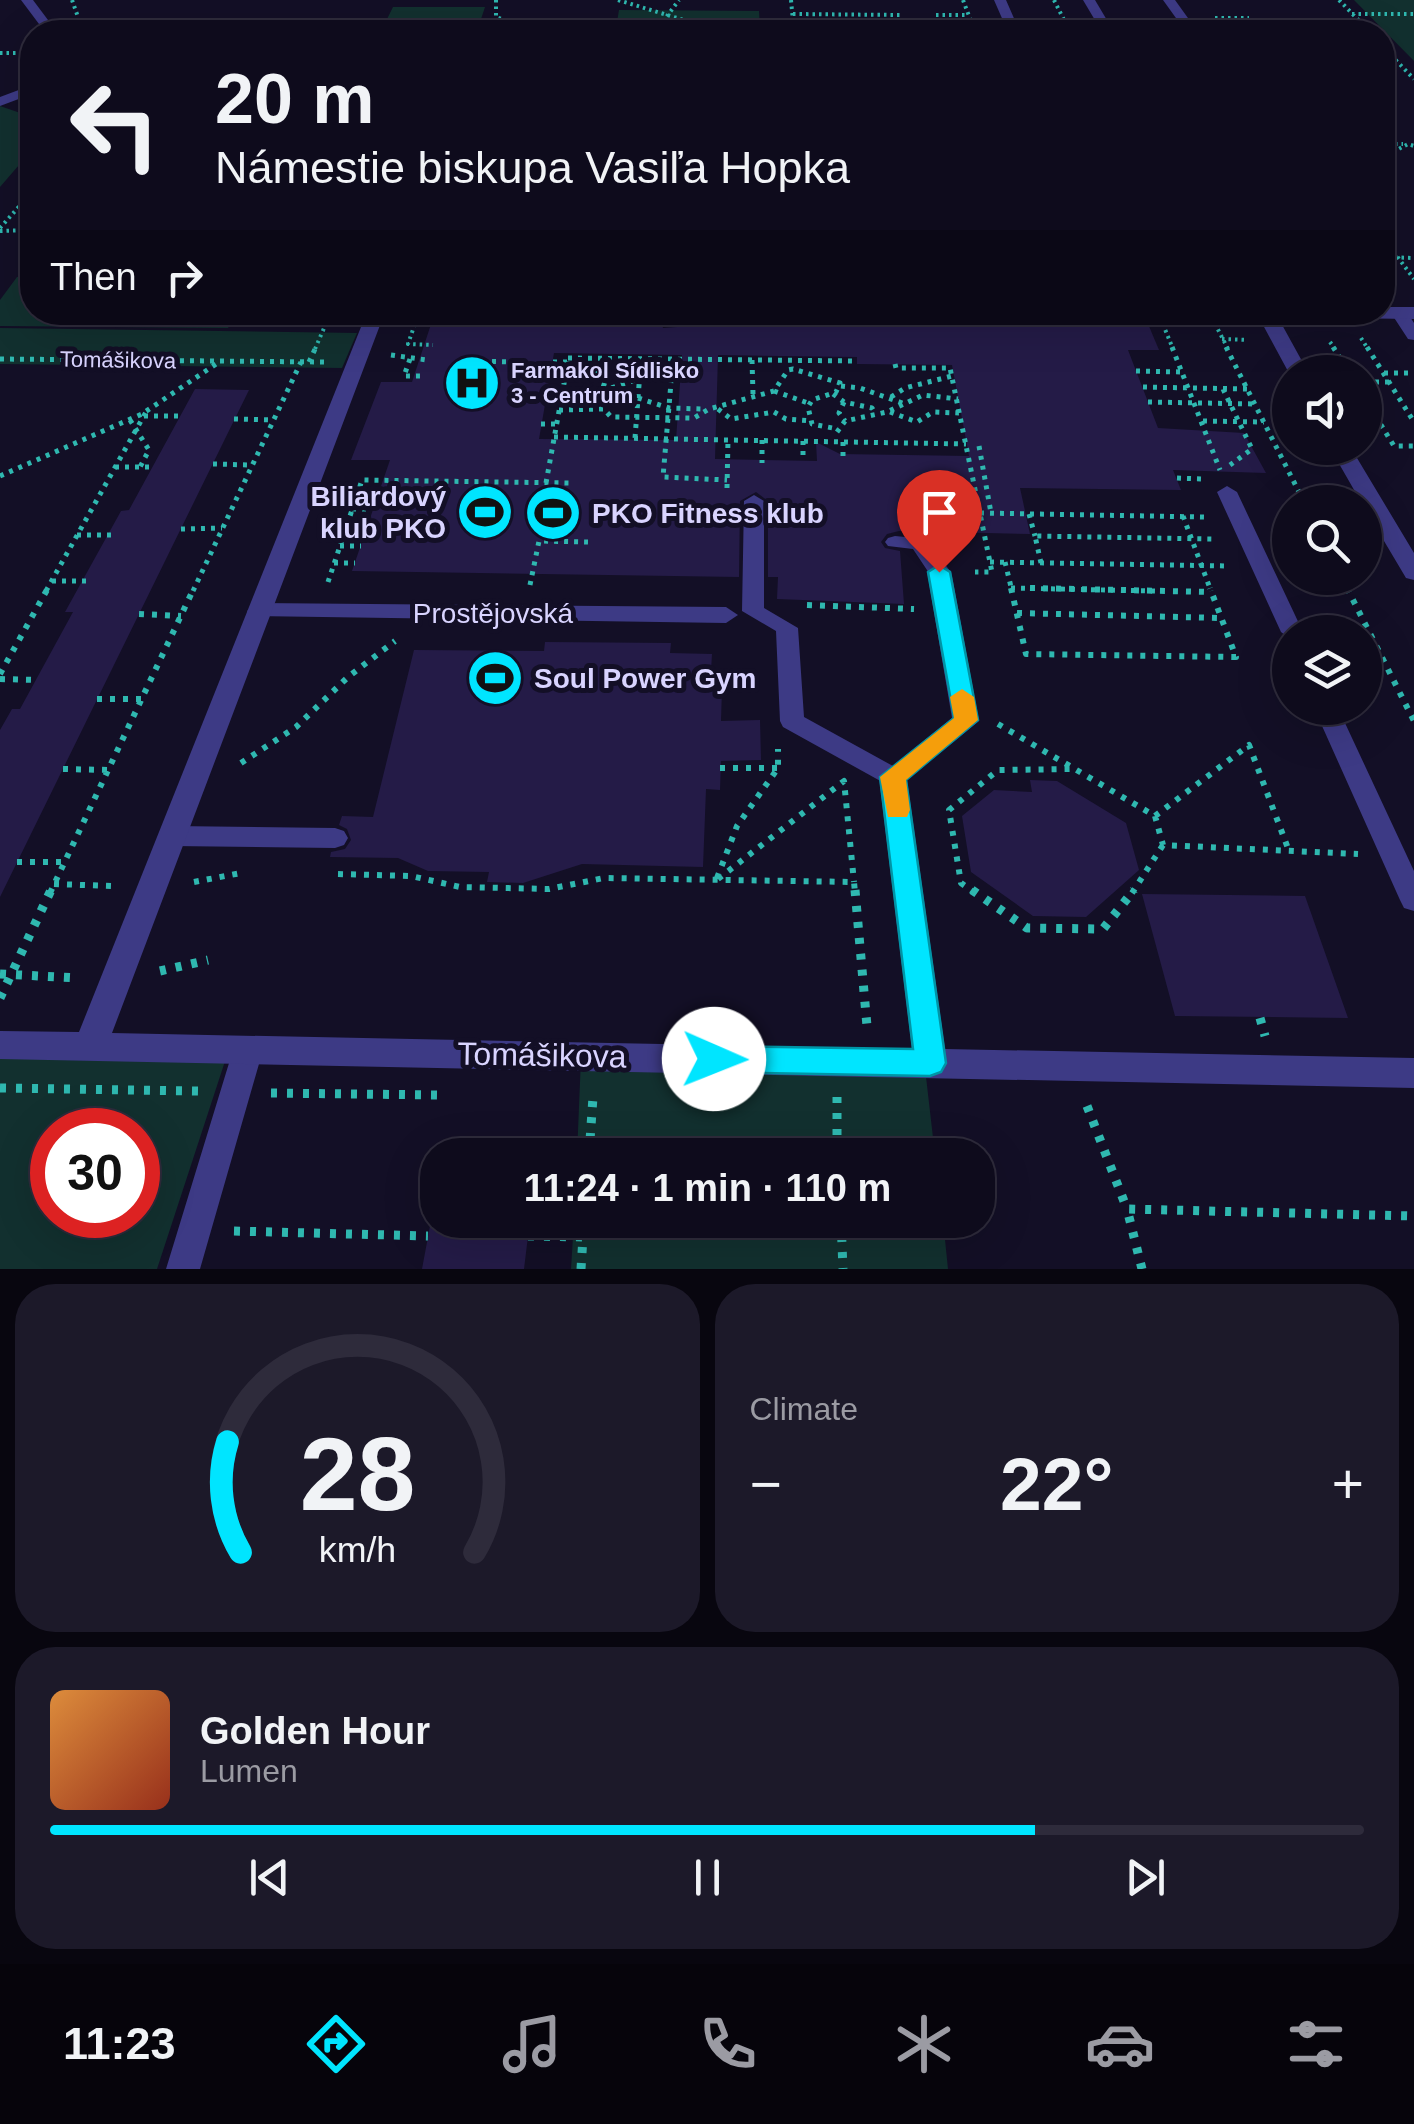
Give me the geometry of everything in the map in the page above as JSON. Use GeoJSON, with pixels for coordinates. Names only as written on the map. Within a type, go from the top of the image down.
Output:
{"type":"FeatureCollection","features":[{"type":"Feature","properties":{"kind":"street"},"geometry":{"type":"LineString","coordinates":[[27,0],[43,20]]}},
{"type":"Feature","properties":{"kind":"street"},"geometry":{"type":"LineString","coordinates":[[90,1046],[371,325]]}},
{"type":"Feature","properties":{"kind":"street"},"geometry":{"type":"LineString","coordinates":[[1272,325],[1289,355]]}},
{"type":"Feature","properties":{"kind":"street"},"geometry":{"type":"LineString","coordinates":[[1352,465],[1404,542],[1414,573]]}},
{"type":"Feature","properties":{"kind":"street"},"geometry":{"type":"LineString","coordinates":[[930,1063],[893,777],[966,720],[939,572]]}},
{"type":"Feature","properties":{"kind":"street","name":"Prostějovská"},"geometry":{"type":"LineString","coordinates":[[259,612],[726,615]]}},
{"type":"Feature","properties":{"kind":"street","name":"Tomášikova"},"geometry":{"type":"LineString","coordinates":[[0,1045],[930,1063],[1411,1080]]}},
{"type":"Feature","properties":{"kind":"lane"},"geometry":{"type":"LineString","coordinates":[[1406,313],[1414,334]]}},
{"type":"Feature","properties":{"kind":"lane"},"geometry":{"type":"LineString","coordinates":[[1224,482],[1284,615]]}},
{"type":"Feature","properties":{"kind":"lane"},"geometry":{"type":"LineString","coordinates":[[754,501],[752,611],[787,628],[792,722],[893,777]]}},
{"type":"Feature","properties":{"kind":"lane"},"geometry":{"type":"LineString","coordinates":[[895,542],[919,543],[939,572]]}},
{"type":"Feature","properties":{"kind":"lane"},"geometry":{"type":"LineString","coordinates":[[1334,725],[1414,900]]}},
{"type":"Feature","properties":{"kind":"lane"},"geometry":{"type":"LineString","coordinates":[[172,836],[335,838]]}},
{"type":"Feature","properties":{"kind":"lane"},"geometry":{"type":"LineString","coordinates":[[183,1269],[248,1050]]}},
{"type":"Feature","properties":{"kind":"path"},"geometry":{"type":"LineString","coordinates":[[618,0],[682,20]]}},
{"type":"Feature","properties":{"kind":"path"},"geometry":{"type":"LineString","coordinates":[[665,20],[680,0]]}},
{"type":"Feature","properties":{"kind":"path"},"geometry":{"type":"LineString","coordinates":[[792,0],[793,20]]}},
{"type":"Feature","properties":{"kind":"path"},"geometry":{"type":"LineString","coordinates":[[963,0],[970,20]]}},
{"type":"Feature","properties":{"kind":"path"},"geometry":{"type":"LineString","coordinates":[[1339,0],[1358,20]]}},
{"type":"Feature","properties":{"kind":"path"},"geometry":{"type":"LineString","coordinates":[[792,14],[900,15]]}},
{"type":"Feature","properties":{"kind":"path"},"geometry":{"type":"LineString","coordinates":[[936,14],[968,15]]}},
{"type":"Feature","properties":{"kind":"path"},"geometry":{"type":"LineString","coordinates":[[1352,14],[1414,14]]}},
{"type":"Feature","properties":{"kind":"path"},"geometry":{"type":"LineString","coordinates":[[1396,60],[1414,79]]}},
{"type":"Feature","properties":{"kind":"path"},"geometry":{"type":"LineString","coordinates":[[1395,141],[1412,145]]}},
{"type":"Feature","properties":{"kind":"path"},"geometry":{"type":"LineString","coordinates":[[0,229],[20,206]]}},
{"type":"Feature","properties":{"kind":"path"},"geometry":{"type":"LineString","coordinates":[[1395,254],[1414,279]]}},
{"type":"Feature","properties":{"kind":"path"},"geometry":{"type":"LineString","coordinates":[[1398,258],[1414,258]]}},
{"type":"Feature","properties":{"kind":"path"},"geometry":{"type":"LineString","coordinates":[[0,998],[273,420],[324,325]]}},
{"type":"Feature","properties":{"kind":"path"},"geometry":{"type":"LineString","coordinates":[[415,325],[408,344],[433,345]]}},
{"type":"Feature","properties":{"kind":"path"},"geometry":{"type":"LineString","coordinates":[[1163,325],[1224,482]]}},
{"type":"Feature","properties":{"kind":"path"},"geometry":{"type":"LineString","coordinates":[[1215,325],[1296,485]]}},
{"type":"Feature","properties":{"kind":"path"},"geometry":{"type":"LineString","coordinates":[[1353,325],[1414,422]]}},
{"type":"Feature","properties":{"kind":"path"},"geometry":{"type":"LineString","coordinates":[[1330,342],[1338,355]]}},
{"type":"Feature","properties":{"kind":"path"},"geometry":{"type":"LineString","coordinates":[[416,344],[404,376],[422,376]]}},
{"type":"Feature","properties":{"kind":"path"},"geometry":{"type":"LineString","coordinates":[[552,362],[702,357],[857,361]]}},
{"type":"Feature","properties":{"kind":"path","name":"Tomášikova"},"geometry":{"type":"LineString","coordinates":[[0,359],[305,362],[358,358]]}},
{"type":"Feature","properties":{"kind":"path"},"geometry":{"type":"LineString","coordinates":[[613,358],[602,391],[604,409],[611,417],[694,418],[709,409]]}},
{"type":"Feature","properties":{"kind":"path"},"geometry":{"type":"LineString","coordinates":[[635,438],[641,358]]}},
{"type":"Feature","properties":{"kind":"path"},"geometry":{"type":"LineString","coordinates":[[673,359],[663,478],[728,480]]}},
{"type":"Feature","properties":{"kind":"path"},"geometry":{"type":"LineString","coordinates":[[410,360],[427,360]]}},
{"type":"Feature","properties":{"kind":"path"},"geometry":{"type":"LineString","coordinates":[[462,360],[520,362]]}},
{"type":"Feature","properties":{"kind":"path"},"geometry":{"type":"LineString","coordinates":[[752,360],[753,394]]}},
{"type":"Feature","properties":{"kind":"path"},"geometry":{"type":"LineString","coordinates":[[0,476],[145,414],[190,387],[220,361]]}},
{"type":"Feature","properties":{"kind":"path"},"geometry":{"type":"LineString","coordinates":[[568,361],[607,375]]}},
{"type":"Feature","properties":{"kind":"path"},"geometry":{"type":"LineString","coordinates":[[546,483],[568,361]]}},
{"type":"Feature","properties":{"kind":"path"},"geometry":{"type":"LineString","coordinates":[[895,364],[896,368],[951,371]]}},
{"type":"Feature","properties":{"kind":"path"},"geometry":{"type":"LineString","coordinates":[[774,391],[781,376],[795,368],[839,380],[841,386]]}},
{"type":"Feature","properties":{"kind":"path"},"geometry":{"type":"LineString","coordinates":[[891,397],[896,391],[951,371]]}},
{"type":"Feature","properties":{"kind":"path"},"geometry":{"type":"LineString","coordinates":[[939,572],[992,572],[951,371]]}},
{"type":"Feature","properties":{"kind":"path"},"geometry":{"type":"LineString","coordinates":[[1136,371],[1183,372]]}},
{"type":"Feature","properties":{"kind":"path"},"geometry":{"type":"LineString","coordinates":[[562,390],[602,391],[672,373]]}},
{"type":"Feature","properties":{"kind":"path"},"geometry":{"type":"LineString","coordinates":[[1383,373],[1414,373]]}},
{"type":"Feature","properties":{"kind":"path"},"geometry":{"type":"LineString","coordinates":[[1382,382],[1389,382]]}},
{"type":"Feature","properties":{"kind":"path"},"geometry":{"type":"LineString","coordinates":[[638,398],[669,408],[718,409],[744,402],[753,394],[774,391],[808,403],[833,394],[841,386]]}},
{"type":"Feature","properties":{"kind":"path"},"geometry":{"type":"LineString","coordinates":[[841,386],[891,397],[906,405]]}},
{"type":"Feature","properties":{"kind":"path"},"geometry":{"type":"LineString","coordinates":[[844,402],[839,413],[845,421],[856,422],[922,400],[918,386]]}},
{"type":"Feature","properties":{"kind":"path"},"geometry":{"type":"LineString","coordinates":[[1142,387],[1247,389]]}},
{"type":"Feature","properties":{"kind":"path"},"geometry":{"type":"LineString","coordinates":[[1224,389],[1252,449],[1224,482]]}},
{"type":"Feature","properties":{"kind":"path"},"geometry":{"type":"LineString","coordinates":[[833,394],[844,402],[867,405],[874,414]]}},
{"type":"Feature","properties":{"kind":"path"},"geometry":{"type":"LineString","coordinates":[[922,395],[958,399]]}},
{"type":"Feature","properties":{"kind":"path"},"geometry":{"type":"LineString","coordinates":[[1148,402],[1254,404]]}},
{"type":"Feature","properties":{"kind":"path"},"geometry":{"type":"LineString","coordinates":[[808,403],[811,421],[818,428],[838,429]]}},
{"type":"Feature","properties":{"kind":"path"},"geometry":{"type":"LineString","coordinates":[[559,410],[604,409]]}},
{"type":"Feature","properties":{"kind":"path"},"geometry":{"type":"LineString","coordinates":[[718,409],[731,420],[774,412],[786,419],[811,421]]}},
{"type":"Feature","properties":{"kind":"path"},"geometry":{"type":"LineString","coordinates":[[890,412],[912,423],[922,422],[933,412],[959,413]]}},
{"type":"Feature","properties":{"kind":"path"},"geometry":{"type":"LineString","coordinates":[[145,414],[180,416]]}},
{"type":"Feature","properties":{"kind":"path"},"geometry":{"type":"LineString","coordinates":[[36,680],[0,676],[145,414]]}},
{"type":"Feature","properties":{"kind":"path"},"geometry":{"type":"LineString","coordinates":[[234,419],[273,420]]}},
{"type":"Feature","properties":{"kind":"path"},"geometry":{"type":"LineString","coordinates":[[130,420],[149,450],[140,467]]}},
{"type":"Feature","properties":{"kind":"path"},"geometry":{"type":"LineString","coordinates":[[1203,420],[1264,422]]}},
{"type":"Feature","properties":{"kind":"path"},"geometry":{"type":"LineString","coordinates":[[838,429],[845,421]]}},
{"type":"Feature","properties":{"kind":"path"},"geometry":{"type":"LineString","coordinates":[[541,424],[557,424]]}},
{"type":"Feature","properties":{"kind":"path"},"geometry":{"type":"LineString","coordinates":[[1382,427],[1394,446],[1414,446]]}},
{"type":"Feature","properties":{"kind":"path"},"geometry":{"type":"LineString","coordinates":[[838,429],[844,458]]}},
{"type":"Feature","properties":{"kind":"path"},"geometry":{"type":"LineString","coordinates":[[554,436],[966,444]]}},
{"type":"Feature","properties":{"kind":"path"},"geometry":{"type":"LineString","coordinates":[[715,486],[728,486],[728,440]]}},
{"type":"Feature","properties":{"kind":"path"},"geometry":{"type":"LineString","coordinates":[[762,440],[762,463]]}},
{"type":"Feature","properties":{"kind":"path"},"geometry":{"type":"LineString","coordinates":[[802,441],[803,461]]}},
{"type":"Feature","properties":{"kind":"path"},"geometry":{"type":"LineString","coordinates":[[979,446],[991,513]]}},
{"type":"Feature","properties":{"kind":"path"},"geometry":{"type":"LineString","coordinates":[[212,464],[252,465]]}},
{"type":"Feature","properties":{"kind":"path"},"geometry":{"type":"LineString","coordinates":[[116,467],[152,467]]}},
{"type":"Feature","properties":{"kind":"path"},"geometry":{"type":"LineString","coordinates":[[318,612],[362,480],[572,483]]}},
{"type":"Feature","properties":{"kind":"path"},"geometry":{"type":"LineString","coordinates":[[352,509],[372,510]]}},
{"type":"Feature","properties":{"kind":"path"},"geometry":{"type":"LineString","coordinates":[[980,513],[1238,517]]}},
{"type":"Feature","properties":{"kind":"path"},"geometry":{"type":"LineString","coordinates":[[1029,514],[1042,563]]}},
{"type":"Feature","properties":{"kind":"path"},"geometry":{"type":"LineString","coordinates":[[1006,562],[1026,654],[1236,657],[1183,516]]}},
{"type":"Feature","properties":{"kind":"path"},"geometry":{"type":"LineString","coordinates":[[346,527],[367,527]]}},
{"type":"Feature","properties":{"kind":"path"},"geometry":{"type":"LineString","coordinates":[[180,529],[222,528]]}},
{"type":"Feature","properties":{"kind":"path"},"geometry":{"type":"LineString","coordinates":[[77,536],[115,535]]}},
{"type":"Feature","properties":{"kind":"path"},"geometry":{"type":"LineString","coordinates":[[1035,536],[1249,540]]}},
{"type":"Feature","properties":{"kind":"path"},"geometry":{"type":"LineString","coordinates":[[524,614],[540,538],[588,542]]}},
{"type":"Feature","properties":{"kind":"path"},"geometry":{"type":"LineString","coordinates":[[340,546],[361,546]]}},
{"type":"Feature","properties":{"kind":"path"},"geometry":{"type":"LineString","coordinates":[[525,558],[535,558]]}},
{"type":"Feature","properties":{"kind":"path"},"geometry":{"type":"LineString","coordinates":[[990,562],[1261,566]]}},
{"type":"Feature","properties":{"kind":"path"},"geometry":{"type":"LineString","coordinates":[[334,564],[355,564]]}},
{"type":"Feature","properties":{"kind":"path"},"geometry":{"type":"LineString","coordinates":[[52,581],[90,581]]}},
{"type":"Feature","properties":{"kind":"path"},"geometry":{"type":"LineString","coordinates":[[1011,588],[1211,592]]}},
{"type":"Feature","properties":{"kind":"path"},"geometry":{"type":"LineString","coordinates":[[1351,595],[1414,721]]}},
{"type":"Feature","properties":{"kind":"path"},"geometry":{"type":"LineString","coordinates":[[753,602],[946,610]]}},
{"type":"Feature","properties":{"kind":"path"},"geometry":{"type":"LineString","coordinates":[[236,767],[296,727],[348,677],[438,613]]}},
{"type":"Feature","properties":{"kind":"path"},"geometry":{"type":"LineString","coordinates":[[138,614],[181,616]]}},
{"type":"Feature","properties":{"kind":"path"},"geometry":{"type":"LineString","coordinates":[[1017,614],[1221,618]]}},
{"type":"Feature","properties":{"kind":"path"},"geometry":{"type":"LineString","coordinates":[[98,698],[142,699]]}},
{"type":"Feature","properties":{"kind":"path"},"geometry":{"type":"LineString","coordinates":[[963,704],[1155,816],[1163,845],[1140,883],[1103,929],[1027,928],[962,883],[949,810],[998,770],[1074,769]]}},
{"type":"Feature","properties":{"kind":"path"},"geometry":{"type":"LineString","coordinates":[[1155,816],[1249,745],[1288,850]]}},
{"type":"Feature","properties":{"kind":"path"},"geometry":{"type":"LineString","coordinates":[[716,880],[719,864],[737,826],[778,768],[720,768]]}},
{"type":"Feature","properties":{"kind":"path"},"geometry":{"type":"LineString","coordinates":[[62,769],[108,770]]}},
{"type":"Feature","properties":{"kind":"path"},"geometry":{"type":"LineString","coordinates":[[716,880],[844,781],[867,1027],[834,1102],[836,1138]]}},
{"type":"Feature","properties":{"kind":"path"},"geometry":{"type":"LineString","coordinates":[[1163,845],[1394,856]]}},
{"type":"Feature","properties":{"kind":"path"},"geometry":{"type":"LineString","coordinates":[[17,862],[64,862]]}},
{"type":"Feature","properties":{"kind":"path"},"geometry":{"type":"LineString","coordinates":[[54,884],[167,888],[251,871]]}},
{"type":"Feature","properties":{"kind":"path"},"geometry":{"type":"LineString","coordinates":[[331,874],[411,876],[460,887],[531,889],[604,878],[854,882]]}},
{"type":"Feature","properties":{"kind":"path"},"geometry":{"type":"LineString","coordinates":[[0,974],[12,974]]}},
{"type":"Feature","properties":{"kind":"path"},"geometry":{"type":"LineString","coordinates":[[589,1138],[592,1097]]}},
{"type":"Feature","properties":{"kind":"path"},"geometry":{"type":"LineString","coordinates":[[1087,1106],[1127,1209],[1142,1269]]}},
{"type":"Feature","properties":{"kind":"path"},"geometry":{"type":"LineString","coordinates":[[1127,1209],[1414,1216]]}},
{"type":"Feature","properties":{"kind":"path"},"geometry":{"type":"LineString","coordinates":[[231,1230],[420,1236]]}},
{"type":"Feature","properties":{"kind":"path"},"geometry":{"type":"LineString","coordinates":[[581,1269],[583,1238]]}},
{"type":"Feature","properties":{"kind":"path"},"geometry":{"type":"LineString","coordinates":[[842,1238],[843,1269]]}},
{"type":"Feature","properties":{"kind":"green space"},"geometry":{"type":"Polygon","coordinates":[[[1354,0],[1414,0],[1414,61],[1395,42],[1395,20],[1374,20],[1354,0]]]}},
{"type":"Feature","properties":{"kind":"green space"},"geometry":{"type":"Polygon","coordinates":[[[393,7],[485,7],[481,19],[387,19],[393,7]]]}},
{"type":"Feature","properties":{"kind":"green space"},"geometry":{"type":"Polygon","coordinates":[[[619,10],[759,11],[759,20],[617,20],[619,10]]]}},
{"type":"Feature","properties":{"kind":"green space"},"geometry":{"type":"Polygon","coordinates":[[[0,106],[20,113],[20,164],[0,187],[0,106]]]}},
{"type":"Feature","properties":{"kind":"green space"},"geometry":{"type":"Polygon","coordinates":[[[20,277],[20,325],[230,325],[0,326],[0,300],[20,277]]]}},
{"type":"Feature","properties":{"kind":"green space"},"geometry":{"type":"Polygon","coordinates":[[[0,328],[357,333],[342,368],[0,364],[0,328]]]}},
{"type":"Feature","properties":{"kind":"green space"},"geometry":{"type":"Polygon","coordinates":[[[0,1045],[229,1049],[157,1269],[0,1269],[0,1045]]]}},
{"type":"Feature","properties":{"kind":"green space"},"geometry":{"type":"Polygon","coordinates":[[[581,1058],[925,1068],[933,1138],[578,1138],[581,1058]]]}},
{"type":"Feature","properties":{"kind":"green space"},"geometry":{"type":"Polygon","coordinates":[[[573,1238],[945,1238],[948,1269],[571,1269],[573,1238]]]}},
{"type":"Feature","properties":{"kind":"building"},"geometry":{"type":"Polygon","coordinates":[[[431,325],[1148,325],[1159,350],[1128,350],[1158,428],[1244,433],[1266,473],[1173,470],[1181,490],[1020,488],[1030,534],[887,534],[881,542],[885,548],[900,551],[904,604],[777,599],[778,577],[768,577],[768,501],[756,492],[740,501],[739,577],[352,571],[390,460],[351,460],[381,382],[412,382],[431,325]],[[554,353],[539,439],[676,440],[682,355],[554,353]],[[718,355],[715,459],[817,461],[816,442],[840,454],[969,456],[952,365],[857,364],[857,357],[718,355]]]}},
{"type":"Feature","properties":{"kind":"building"},"geometry":{"type":"Polygon","coordinates":[[[195,389],[249,390],[0,897],[0,730],[12,709],[20,709],[73,612],[65,612],[121,511],[129,510],[195,389]]]}},
{"type":"Feature","properties":{"kind":"building"},"geometry":{"type":"Polygon","coordinates":[[[545,642],[671,643],[670,653],[712,654],[710,688],[722,688],[721,721],[760,720],[761,760],[721,761],[720,790],[706,789],[703,867],[582,864],[523,883],[487,882],[489,872],[428,871],[398,858],[330,857],[331,852],[345,849],[351,840],[347,829],[339,825],[342,816],[373,817],[414,650],[544,651],[545,642]]]}},
{"type":"Feature","properties":{"kind":"building"},"geometry":{"type":"Polygon","coordinates":[[[1030,780],[1057,781],[1126,823],[1139,870],[1086,917],[1033,916],[971,872],[962,816],[994,790],[1032,792],[1030,780]]]}},
{"type":"Feature","properties":{"kind":"building"},"geometry":{"type":"Polygon","coordinates":[[[1142,894],[1305,896],[1348,1018],[1175,1016],[1142,894]]]}},
{"type":"Feature","properties":{"kind":"building"},"geometry":{"type":"Polygon","coordinates":[[[428,1238],[528,1238],[524,1269],[422,1269],[428,1238]]]}},
{"type":"Feature","properties":{"kind":"slow traffic"},"geometry":{"type":"LineString","coordinates":[[897,810],[893,777],[966,720],[962,697]]}},
{"type":"Feature","properties":{"kind":"place","name":"Farmakol Sídlisko 3 - Centrum"},"geometry":{"type":"Point","coordinates":[472,383]}},
{"type":"Feature","properties":{"kind":"place","name":"Biliardový klub PKO"},"geometry":{"type":"Point","coordinates":[485,512]}},
{"type":"Feature","properties":{"kind":"place","name":"PKO Fitness klub"},"geometry":{"type":"Point","coordinates":[553,513]}},
{"type":"Feature","properties":{"kind":"place","name":"Soul Power Gym"},"geometry":{"type":"Point","coordinates":[495,678]}},
{"type":"Feature","properties":{"kind":"route"},"geometry":{"type":"LineString","coordinates":[[714,1059],[930,1063],[893,777],[966,720],[939,572]]}}]}
